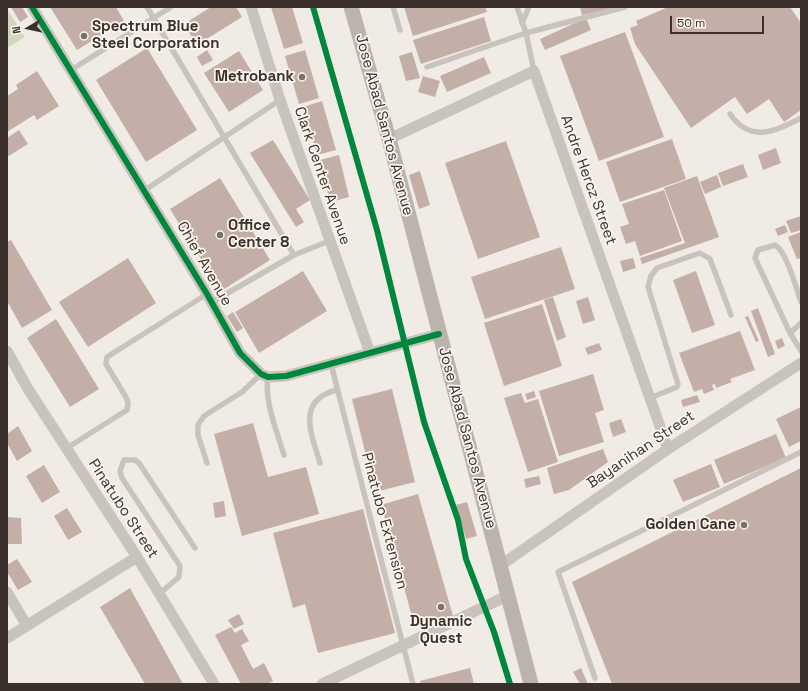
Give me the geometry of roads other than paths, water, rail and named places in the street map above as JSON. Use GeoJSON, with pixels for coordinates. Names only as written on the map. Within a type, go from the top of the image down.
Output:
{"type":"FeatureCollection","features":[{"type":"Feature","properties":{"kind":"main road","name":"Jose Abad Santos Avenue"},"geometry":{"type":"LineString","coordinates":[[351,7],[389,139],[531,684]]}},
{"type":"Feature","properties":{"kind":"street","name":"Chief Avenue"},"geometry":{"type":"LineString","coordinates":[[32,7],[210,298],[240,353],[265,376]]}},
{"type":"Feature","properties":{"kind":"street","name":"Clark Center Avenue"},"geometry":{"type":"LineString","coordinates":[[251,7],[280,100],[370,353]]}},
{"type":"Feature","properties":{"kind":"street"},"geometry":{"type":"LineString","coordinates":[[389,139],[534,71]]}},
{"type":"Feature","properties":{"kind":"street","name":"Andre Hercz Street"},"geometry":{"type":"LineString","coordinates":[[534,71],[668,449]]}},
{"type":"Feature","properties":{"kind":"street"},"geometry":{"type":"LineString","coordinates":[[265,376],[286,376],[439,334]]}},
{"type":"Feature","properties":{"kind":"street","name":"Pinatubo Street"},"geometry":{"type":"LineString","coordinates":[[7,351],[28,389],[137,557],[214,684]]}},
{"type":"Feature","properties":{"kind":"street","name":"Bayanihan Street"},"geometry":{"type":"LineString","coordinates":[[501,565],[668,449],[801,363]]}},
{"type":"Feature","properties":{"kind":"street"},"geometry":{"type":"LineString","coordinates":[[7,638],[137,557]]}},
{"type":"Feature","properties":{"kind":"street"},"geometry":{"type":"LineString","coordinates":[[7,592],[27,626]]}},
{"type":"Feature","properties":{"kind":"street"},"geometry":{"type":"LineString","coordinates":[[322,684],[509,595]]}},
{"type":"Feature","properties":{"kind":"lane"},"geometry":{"type":"LineString","coordinates":[[147,7],[226,137],[294,255]]}},
{"type":"Feature","properties":{"kind":"lane"},"geometry":{"type":"LineString","coordinates":[[71,70],[171,7]]}},
{"type":"Feature","properties":{"kind":"lane"},"geometry":{"type":"LineString","coordinates":[[393,7],[400,30]]}},
{"type":"Feature","properties":{"kind":"lane"},"geometry":{"type":"LineString","coordinates":[[517,7],[526,33],[534,71]]}},
{"type":"Feature","properties":{"kind":"lane"},"geometry":{"type":"LineString","coordinates":[[522,23],[529,7]]}},
{"type":"Feature","properties":{"kind":"lane"},"geometry":{"type":"LineString","coordinates":[[427,67],[526,33],[625,7]]}},
{"type":"Feature","properties":{"kind":"lane"},"geometry":{"type":"LineString","coordinates":[[145,190],[280,100]]}},
{"type":"Feature","properties":{"kind":"lane"},"geometry":{"type":"LineString","coordinates":[[730,114],[737,124],[749,132],[767,132],[784,127],[801,118]]}},
{"type":"Feature","properties":{"kind":"lane"},"geometry":{"type":"LineString","coordinates":[[67,448],[127,410],[127,399],[106,364],[107,357],[210,298],[294,255],[329,240]]}},
{"type":"Feature","properties":{"kind":"lane"},"geometry":{"type":"LineString","coordinates":[[801,302],[789,267],[779,248],[775,245],[758,250],[755,258],[790,333],[801,351]]}},
{"type":"Feature","properties":{"kind":"lane"},"geometry":{"type":"LineString","coordinates":[[650,398],[676,387],[678,384],[648,287],[651,276],[657,268],[700,254],[706,255],[710,259],[731,315]]}},
{"type":"Feature","properties":{"kind":"lane"},"geometry":{"type":"LineString","coordinates":[[790,333],[801,323]]}},
{"type":"Feature","properties":{"kind":"lane","name":"Pinatubo Extension"},"geometry":{"type":"LineString","coordinates":[[331,364],[413,684]]}},
{"type":"Feature","properties":{"kind":"lane"},"geometry":{"type":"LineString","coordinates":[[207,463],[198,434],[198,425],[204,416],[265,376],[270,402],[284,455]]}},
{"type":"Feature","properties":{"kind":"lane"},"geometry":{"type":"LineString","coordinates":[[320,463],[310,430],[309,414],[311,408],[320,398],[326,393],[337,390]]}},
{"type":"Feature","properties":{"kind":"lane"},"geometry":{"type":"LineString","coordinates":[[595,678],[558,572],[801,452]]}},
{"type":"Feature","properties":{"kind":"lane"},"geometry":{"type":"LineString","coordinates":[[159,594],[179,576],[180,566],[122,478],[120,471],[124,460],[135,460],[140,463],[195,548]]}},
{"type":"Feature","properties":{"kind":"place","name":"Spectrum Blue Steel Corporation"},"geometry":{"type":"Point","coordinates":[84,36]}},
{"type":"Feature","properties":{"kind":"place","name":"Metrobank"},"geometry":{"type":"Point","coordinates":[302,77]}},
{"type":"Feature","properties":{"kind":"place","name":"Office Center 8"},"geometry":{"type":"Point","coordinates":[220,235]}},
{"type":"Feature","properties":{"kind":"place","name":"Golden Cane"},"geometry":{"type":"Point","coordinates":[744,525]}},
{"type":"Feature","properties":{"kind":"place","name":"Dynamic Quest"},"geometry":{"type":"Point","coordinates":[441,607]}}]}
